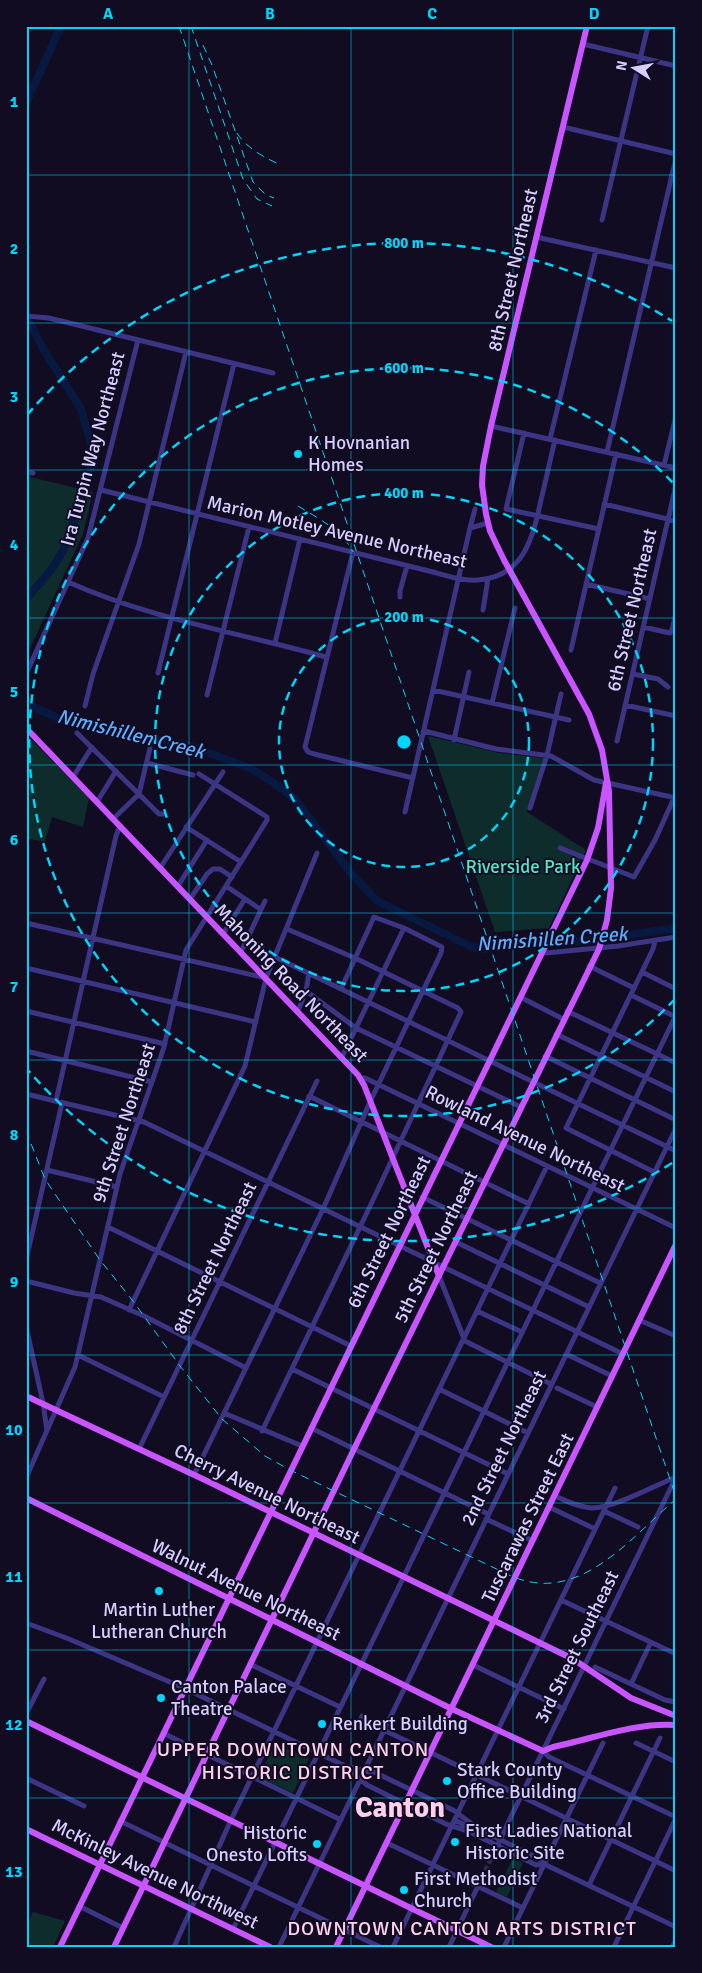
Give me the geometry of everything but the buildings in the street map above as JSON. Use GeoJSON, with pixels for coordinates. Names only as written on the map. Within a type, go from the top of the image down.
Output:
{"type":"FeatureCollection","features":[{"type":"Feature","properties":{"kind":"main road","name":"8th Street Northeast"},"geometry":{"type":"LineString","coordinates":[[509,569],[496,545],[488,523],[482,476],[491,426],[588,26]]}},
{"type":"Feature","properties":{"kind":"main road"},"geometry":{"type":"LineString","coordinates":[[509,569],[590,718],[602,750],[606,783]]}},
{"type":"Feature","properties":{"kind":"main road","name":"Mahoning Road Northeast"},"geometry":{"type":"LineString","coordinates":[[26,728],[242,952],[360,1078],[439,1276]]}},
{"type":"Feature","properties":{"kind":"main road","name":"6th Street Northeast"},"geometry":{"type":"LineString","coordinates":[[60,1947],[587,860],[598,828],[606,783]]}},
{"type":"Feature","properties":{"kind":"main road","name":"5th Street Northeast"},"geometry":{"type":"LineString","coordinates":[[114,1947],[532,1082],[600,947],[610,902],[609,791],[606,783]]}},
{"type":"Feature","properties":{"kind":"main road","name":"Tuscarawas Street East"},"geometry":{"type":"LineString","coordinates":[[336,1947],[676,1244]]}},
{"type":"Feature","properties":{"kind":"main road","name":"Cherry Avenue Northeast"},"geometry":{"type":"LineString","coordinates":[[26,1396],[139,1448],[541,1644],[585,1666],[631,1698],[676,1716]]}},
{"type":"Feature","properties":{"kind":"main road","name":"Walnut Avenue Northeast"},"geometry":{"type":"LineString","coordinates":[[26,1498],[452,1709],[543,1751]]}},
{"type":"Feature","properties":{"kind":"main road"},"geometry":{"type":"LineString","coordinates":[[26,1721],[490,1947]]}},
{"type":"Feature","properties":{"kind":"main road"},"geometry":{"type":"LineString","coordinates":[[543,1751],[639,1727],[676,1725]]}},
{"type":"Feature","properties":{"kind":"main road","name":"McKinley Avenue Northwest"},"geometry":{"type":"LineString","coordinates":[[26,1828],[270,1947]]}},
{"type":"Feature","properties":{"kind":"street"},"geometry":{"type":"LineString","coordinates":[[602,220],[648,26]]}},
{"type":"Feature","properties":{"kind":"street"},"geometry":{"type":"LineString","coordinates":[[583,44],[676,66]]}},
{"type":"Feature","properties":{"kind":"street"},"geometry":{"type":"LineString","coordinates":[[563,127],[676,154]]}},
{"type":"Feature","properties":{"kind":"street"},"geometry":{"type":"LineString","coordinates":[[608,452],[676,158]]}},
{"type":"Feature","properties":{"kind":"street"},"geometry":{"type":"LineString","coordinates":[[536,237],[676,268]]}},
{"type":"Feature","properties":{"kind":"street"},"geometry":{"type":"LineString","coordinates":[[509,569],[522,557],[528,547],[538,516],[558,410],[596,250]]}},
{"type":"Feature","properties":{"kind":"street"},"geometry":{"type":"LineString","coordinates":[[26,316],[37,316],[273,373]]}},
{"type":"Feature","properties":{"kind":"street","name":"Ira Turpin Way Northeast"},"geometry":{"type":"LineString","coordinates":[[26,674],[88,538],[138,340]]}},
{"type":"Feature","properties":{"kind":"street"},"geometry":{"type":"LineString","coordinates":[[85,706],[93,674],[139,544],[186,352]]}},
{"type":"Feature","properties":{"kind":"street"},"geometry":{"type":"LineString","coordinates":[[158,673],[234,364]]}},
{"type":"Feature","properties":{"kind":"street"},"geometry":{"type":"LineString","coordinates":[[664,465],[676,416]]}},
{"type":"Feature","properties":{"kind":"street"},"geometry":{"type":"LineString","coordinates":[[491,426],[676,468]]}},
{"type":"Feature","properties":{"kind":"street"},"geometry":{"type":"LineString","coordinates":[[524,434],[506,509],[598,529]]}},
{"type":"Feature","properties":{"kind":"street"},"geometry":{"type":"LineString","coordinates":[[570,650],[616,454]]}},
{"type":"Feature","properties":{"kind":"street"},"geometry":{"type":"LineString","coordinates":[[26,472],[33,474]]}},
{"type":"Feature","properties":{"kind":"street","name":"6th Street Northeast"},"geometry":{"type":"LineString","coordinates":[[617,741],[676,485]]}},
{"type":"Feature","properties":{"kind":"street","name":"Marion Motley Avenue Northeast"},"geometry":{"type":"LineString","coordinates":[[100,490],[459,578],[471,580],[488,579],[509,569]]}},
{"type":"Feature","properties":{"kind":"street"},"geometry":{"type":"LineString","coordinates":[[604,504],[676,521]]}},
{"type":"Feature","properties":{"kind":"street"},"geometry":{"type":"LineString","coordinates":[[405,812],[474,509]]}},
{"type":"Feature","properties":{"kind":"street"},"geometry":{"type":"LineString","coordinates":[[470,528],[488,523]]}},
{"type":"Feature","properties":{"kind":"street"},"geometry":{"type":"LineString","coordinates":[[207,695],[249,527]]}},
{"type":"Feature","properties":{"kind":"street"},"geometry":{"type":"LineString","coordinates":[[274,643],[300,539]]}},
{"type":"Feature","properties":{"kind":"street"},"geometry":{"type":"LineString","coordinates":[[353,552],[305,747],[306,750],[314,754],[413,778]]}},
{"type":"Feature","properties":{"kind":"street"},"geometry":{"type":"LineString","coordinates":[[400,597],[407,566]]}},
{"type":"Feature","properties":{"kind":"street"},"geometry":{"type":"LineString","coordinates":[[483,610],[488,579]]}},
{"type":"Feature","properties":{"kind":"street"},"geometry":{"type":"LineString","coordinates":[[68,582],[119,602],[171,618],[326,657]]}},
{"type":"Feature","properties":{"kind":"street"},"geometry":{"type":"LineString","coordinates":[[586,584],[650,599]]}},
{"type":"Feature","properties":{"kind":"street"},"geometry":{"type":"LineString","coordinates":[[492,703],[515,608]]}},
{"type":"Feature","properties":{"kind":"street"},"geometry":{"type":"LineString","coordinates":[[643,627],[670,633],[676,613]]}},
{"type":"Feature","properties":{"kind":"street"},"geometry":{"type":"LineString","coordinates":[[454,740],[469,672]]}},
{"type":"Feature","properties":{"kind":"street"},"geometry":{"type":"LineString","coordinates":[[633,674],[658,679],[668,687]]}},
{"type":"Feature","properties":{"kind":"street"},"geometry":{"type":"LineString","coordinates":[[433,690],[569,720]]}},
{"type":"Feature","properties":{"kind":"street"},"geometry":{"type":"LineString","coordinates":[[530,808],[547,755],[561,694]]}},
{"type":"Feature","properties":{"kind":"street"},"geometry":{"type":"LineString","coordinates":[[626,705],[676,716]]}},
{"type":"Feature","properties":{"kind":"street"},"geometry":{"type":"LineString","coordinates":[[424,732],[496,749],[547,755],[556,758],[594,780],[675,798],[634,878],[560,848]]}},
{"type":"Feature","properties":{"kind":"street"},"geometry":{"type":"LineString","coordinates":[[77,733],[160,814],[164,814]]}},
{"type":"Feature","properties":{"kind":"street"},"geometry":{"type":"LineString","coordinates":[[73,777],[92,748]]}},
{"type":"Feature","properties":{"kind":"street"},"geometry":{"type":"LineString","coordinates":[[114,819],[139,794],[150,748]]}},
{"type":"Feature","properties":{"kind":"street"},"geometry":{"type":"LineString","coordinates":[[147,763],[196,775],[214,784]]}},
{"type":"Feature","properties":{"kind":"street"},"geometry":{"type":"LineString","coordinates":[[97,802],[116,771]]}},
{"type":"Feature","properties":{"kind":"street"},"geometry":{"type":"LineString","coordinates":[[160,868],[223,772]]}},
{"type":"Feature","properties":{"kind":"street","name":"9th Street Northeast"},"geometry":{"type":"LineString","coordinates":[[26,1478],[73,1373],[117,1187],[165,1044],[183,959],[188,945],[268,819],[214,784]]}},
{"type":"Feature","properties":{"kind":"street"},"geometry":{"type":"LineString","coordinates":[[26,1260],[47,1170],[66,1060],[116,836],[120,826]]}},
{"type":"Feature","properties":{"kind":"street"},"geometry":{"type":"LineString","coordinates":[[186,826],[241,862]]}},
{"type":"Feature","properties":{"kind":"street"},"geometry":{"type":"LineString","coordinates":[[178,886],[207,840]]}},
{"type":"Feature","properties":{"kind":"street"},"geometry":{"type":"LineString","coordinates":[[129,1310],[245,1066],[266,978],[317,853]]}},
{"type":"Feature","properties":{"kind":"street"},"geometry":{"type":"LineString","coordinates":[[190,899],[207,874],[213,869],[220,869],[232,877]]}},
{"type":"Feature","properties":{"kind":"street"},"geometry":{"type":"LineString","coordinates":[[226,886],[260,909]]}},
{"type":"Feature","properties":{"kind":"street"},"geometry":{"type":"LineString","coordinates":[[223,934],[245,899]]}},
{"type":"Feature","properties":{"kind":"street"},"geometry":{"type":"LineString","coordinates":[[242,952],[265,901]]}},
{"type":"Feature","properties":{"kind":"street"},"geometry":{"type":"LineString","coordinates":[[194,1475],[323,1209],[378,1084],[442,947],[404,928],[374,917],[341,988]]}},
{"type":"Feature","properties":{"kind":"street"},"geometry":{"type":"LineString","coordinates":[[26,923],[266,978]]}},
{"type":"Feature","properties":{"kind":"street"},"geometry":{"type":"LineString","coordinates":[[342,1057],[404,928]]}},
{"type":"Feature","properties":{"kind":"street"},"geometry":{"type":"LineString","coordinates":[[262,1431],[461,1012],[458,1008],[355,958],[287,929]]}},
{"type":"Feature","properties":{"kind":"street"},"geometry":{"type":"LineString","coordinates":[[542,951],[546,953],[676,937]]}},
{"type":"Feature","properties":{"kind":"street"},"geometry":{"type":"LineString","coordinates":[[654,1172],[566,1128],[653,949],[655,941]]}},
{"type":"Feature","properties":{"kind":"street"},"geometry":{"type":"LineString","coordinates":[[275,957],[676,1151]]}},
{"type":"Feature","properties":{"kind":"street"},"geometry":{"type":"LineString","coordinates":[[589,966],[634,988]]}},
{"type":"Feature","properties":{"kind":"street"},"geometry":{"type":"LineString","coordinates":[[26,968],[256,1022]]}},
{"type":"Feature","properties":{"kind":"street"},"geometry":{"type":"LineString","coordinates":[[642,972],[676,989]]}},
{"type":"Feature","properties":{"kind":"street"},"geometry":{"type":"LineString","coordinates":[[298,1012],[306,991],[309,973]]}},
{"type":"Feature","properties":{"kind":"street"},"geometry":{"type":"LineString","coordinates":[[306,991],[356,1028],[521,1107]]}},
{"type":"Feature","properties":{"kind":"street"},"geometry":{"type":"LineString","coordinates":[[233,1929],[676,1016],[631,995]]}},
{"type":"Feature","properties":{"kind":"street"},"geometry":{"type":"LineString","coordinates":[[520,997],[564,1019]]}},
{"type":"Feature","properties":{"kind":"street"},"geometry":{"type":"LineString","coordinates":[[26,1011],[165,1044]]}},
{"type":"Feature","properties":{"kind":"street"},"geometry":{"type":"LineString","coordinates":[[567,1011],[676,1063]]}},
{"type":"Feature","properties":{"kind":"street"},"geometry":{"type":"LineString","coordinates":[[556,1034],[676,1092]]}},
{"type":"Feature","properties":{"kind":"street"},"geometry":{"type":"LineString","coordinates":[[26,1051],[152,1082]]}},
{"type":"Feature","properties":{"kind":"street"},"geometry":{"type":"LineString","coordinates":[[545,1056],[676,1120]]}},
{"type":"Feature","properties":{"kind":"street","name":"Rowland Avenue Northeast"},"geometry":{"type":"LineString","coordinates":[[360,1078],[366,1078],[676,1228]]}},
{"type":"Feature","properties":{"kind":"street","name":"8th Street Northeast"},"geometry":{"type":"LineString","coordinates":[[139,1448],[317,1081]]}},
{"type":"Feature","properties":{"kind":"street"},"geometry":{"type":"LineString","coordinates":[[26,1094],[138,1120],[623,1354]]}},
{"type":"Feature","properties":{"kind":"street"},"geometry":{"type":"LineString","coordinates":[[310,1096],[529,1204]]}},
{"type":"Feature","properties":{"kind":"street","name":"2nd Street Northeast"},"geometry":{"type":"LineString","coordinates":[[279,1947],[528,1432],[554,1386],[576,1332],[676,1128]]}},
{"type":"Feature","properties":{"kind":"street"},"geometry":{"type":"LineString","coordinates":[[174,1947],[210,1864],[252,1776],[547,1166]]}},
{"type":"Feature","properties":{"kind":"street"},"geometry":{"type":"LineString","coordinates":[[47,1170],[117,1187]]}},
{"type":"Feature","properties":{"kind":"street"},"geometry":{"type":"LineString","coordinates":[[422,1197],[600,1283]]}},
{"type":"Feature","properties":{"kind":"street"},"geometry":{"type":"LineString","coordinates":[[108,1227],[351,1346]]}},
{"type":"Feature","properties":{"kind":"street"},"geometry":{"type":"LineString","coordinates":[[456,1242],[589,1307]]}},
{"type":"Feature","properties":{"kind":"street","name":"Mahoning Road Northeast"},"geometry":{"type":"LineString","coordinates":[[439,1276],[464,1338]]}},
{"type":"Feature","properties":{"kind":"street"},"geometry":{"type":"LineString","coordinates":[[26,1281],[74,1293],[101,1297],[246,1368]]}},
{"type":"Feature","properties":{"kind":"street"},"geometry":{"type":"LineString","coordinates":[[477,1311],[522,1332]]}},
{"type":"Feature","properties":{"kind":"street"},"geometry":{"type":"LineString","coordinates":[[640,1320],[676,1336]]}},
{"type":"Feature","properties":{"kind":"street"},"geometry":{"type":"LineString","coordinates":[[26,1326],[47,1424],[46,1435]]}},
{"type":"Feature","properties":{"kind":"street"},"geometry":{"type":"LineString","coordinates":[[464,1338],[467,1343],[597,1407]]}},
{"type":"Feature","properties":{"kind":"street"},"geometry":{"type":"LineString","coordinates":[[566,1354],[612,1376]]}},
{"type":"Feature","properties":{"kind":"street"},"geometry":{"type":"LineString","coordinates":[[78,1355],[164,1397]]}},
{"type":"Feature","properties":{"kind":"street"},"geometry":{"type":"LineString","coordinates":[[292,1369],[508,1474]]}},
{"type":"Feature","properties":{"kind":"street"},"geometry":{"type":"LineString","coordinates":[[439,1389],[528,1432]]}},
{"type":"Feature","properties":{"kind":"street"},"geometry":{"type":"LineString","coordinates":[[224,1413],[262,1431],[302,1446]]}},
{"type":"Feature","properties":{"kind":"street"},"geometry":{"type":"LineString","coordinates":[[311,1428],[444,1493],[533,1541]]}},
{"type":"Feature","properties":{"kind":"street"},"geometry":{"type":"LineString","coordinates":[[555,1496],[584,1507],[605,1508],[676,1477]]}},
{"type":"Feature","properties":{"kind":"street","name":"3rd Street Southeast"},"geometry":{"type":"LineString","coordinates":[[495,1842],[505,1830],[676,1477]]}},
{"type":"Feature","properties":{"kind":"street"},"geometry":{"type":"LineString","coordinates":[[393,1947],[615,1488]]}},
{"type":"Feature","properties":{"kind":"street"},"geometry":{"type":"LineString","coordinates":[[549,1507],[595,1529]]}},
{"type":"Feature","properties":{"kind":"street"},"geometry":{"type":"LineString","coordinates":[[605,1508],[638,1527]]}},
{"type":"Feature","properties":{"kind":"street"},"geometry":{"type":"LineString","coordinates":[[561,1600],[676,1654]]}},
{"type":"Feature","properties":{"kind":"street"},"geometry":{"type":"LineString","coordinates":[[26,1623],[69,1639],[184,1688],[343,1766],[360,1781],[406,1804],[453,1823],[472,1829],[476,1827]]}},
{"type":"Feature","properties":{"kind":"street"},"geometry":{"type":"LineString","coordinates":[[631,1684],[651,1642]]}},
{"type":"Feature","properties":{"kind":"street"},"geometry":{"type":"LineString","coordinates":[[250,1664],[340,1708]]}},
{"type":"Feature","properties":{"kind":"street"},"geometry":{"type":"LineString","coordinates":[[473,1665],[564,1709]]}},
{"type":"Feature","properties":{"kind":"street"},"geometry":{"type":"LineString","coordinates":[[595,1666],[664,1700],[675,1702]]}},
{"type":"Feature","properties":{"kind":"street"},"geometry":{"type":"LineString","coordinates":[[26,1714],[44,1679]]}},
{"type":"Feature","properties":{"kind":"street"},"geometry":{"type":"LineString","coordinates":[[362,1716],[361,1718],[385,1730],[676,1871]]}},
{"type":"Feature","properties":{"kind":"street"},"geometry":{"type":"LineString","coordinates":[[163,1733],[341,1820]]}},
{"type":"Feature","properties":{"kind":"street"},"geometry":{"type":"LineString","coordinates":[[589,1885],[660,1738]]}},
{"type":"Feature","properties":{"kind":"street"},"geometry":{"type":"LineString","coordinates":[[504,1947],[603,1743]]}},
{"type":"Feature","properties":{"kind":"street"},"geometry":{"type":"LineString","coordinates":[[636,1743],[676,1762]]}},
{"type":"Feature","properties":{"kind":"street"},"geometry":{"type":"LineString","coordinates":[[543,1751],[549,1757],[676,1817],[614,1947]]}},
{"type":"Feature","properties":{"kind":"street"},"geometry":{"type":"LineString","coordinates":[[343,1766],[366,1769],[412,1790],[452,1810],[495,1842],[525,1860],[536,1865],[544,1864]]}},
{"type":"Feature","properties":{"kind":"street"},"geometry":{"type":"LineString","coordinates":[[26,1778],[84,1806]]}},
{"type":"Feature","properties":{"kind":"street"},"geometry":{"type":"LineString","coordinates":[[120,1821],[380,1947]]}},
{"type":"Feature","properties":{"kind":"street"},"geometry":{"type":"LineString","coordinates":[[453,1823],[481,1838],[528,1853],[544,1864],[676,1928]]}},
{"type":"Feature","properties":{"kind":"street"},"geometry":{"type":"LineString","coordinates":[[387,1843],[523,1908]]}},
{"type":"Feature","properties":{"kind":"street"},"geometry":{"type":"LineString","coordinates":[[525,1860],[528,1853]]}},
{"type":"Feature","properties":{"kind":"street"},"geometry":{"type":"LineString","coordinates":[[449,1947],[478,1886]]}},
{"type":"Feature","properties":{"kind":"street"},"geometry":{"type":"LineString","coordinates":[[79,1906],[124,1928]]}},
{"type":"Feature","properties":{"kind":"street"},"geometry":{"type":"LineString","coordinates":[[672,1947],[676,1940]]}},
{"type":"Feature","properties":{"kind":"green space"},"geometry":{"type":"Polygon","coordinates":[[[26,476],[93,492],[83,534],[26,657],[26,476]]]}},
{"type":"Feature","properties":{"kind":"green space"},"geometry":{"type":"Polygon","coordinates":[[[26,734],[89,798],[83,827],[52,817],[45,842],[26,838],[26,734]]]}},
{"type":"Feature","properties":{"kind":"green space","name":"Riverside Park"},"geometry":{"type":"Polygon","coordinates":[[[428,736],[499,753],[543,758],[527,812],[586,850],[549,928],[495,932],[428,736]]]}},
{"type":"Feature","properties":{"kind":"green space"},"geometry":{"type":"Polygon","coordinates":[[[275,1743],[309,1759],[293,1793],[259,1777],[275,1743]]]}},
{"type":"Feature","properties":{"kind":"green space"},"geometry":{"type":"Polygon","coordinates":[[[513,1858],[523,1863],[507,1897],[496,1892],[513,1858]]]}},
{"type":"Feature","properties":{"kind":"green space"},"geometry":{"type":"Polygon","coordinates":[[[33,1912],[65,1921],[53,1947],[34,1947],[26,1943],[26,1927],[33,1912]]]}},
{"type":"Feature","properties":{"kind":"waterway"},"geometry":{"type":"LineString","coordinates":[[26,103],[61,26]]}},
{"type":"Feature","properties":{"kind":"waterway"},"geometry":{"type":"LineString","coordinates":[[26,316],[45,352],[81,409],[91,444],[92,464],[82,500],[63,551],[51,570],[26,599]]}},
{"type":"Feature","properties":{"kind":"waterway","name":"Nimishillen Creek"},"geometry":{"type":"LineString","coordinates":[[26,704],[65,721],[194,747],[254,770],[295,799],[350,872],[377,901],[472,947],[484,949],[499,946],[593,940],[676,928]]}},
{"type":"Feature","properties":{"kind":"tunnel"},"geometry":{"type":"LineString","coordinates":[[479,1884],[495,1850]]}},
{"type":"Feature","properties":{"kind":"railway"},"geometry":{"type":"LineString","coordinates":[[179,26],[676,1497]]}},
{"type":"Feature","properties":{"kind":"railway"},"geometry":{"type":"LineString","coordinates":[[191,26],[243,179],[257,199],[272,206]]}},
{"type":"Feature","properties":{"kind":"railway"},"geometry":{"type":"LineString","coordinates":[[203,45],[212,65],[253,182],[266,195],[274,198]]}},
{"type":"Feature","properties":{"kind":"railway"},"geometry":{"type":"LineString","coordinates":[[237,133],[251,148],[262,156],[281,165]]}},
{"type":"Feature","properties":{"kind":"railway"},"geometry":{"type":"LineString","coordinates":[[298,506],[336,531],[343,537],[353,552]]}},
{"type":"Feature","properties":{"kind":"railway"},"geometry":{"type":"LineString","coordinates":[[26,1131],[45,1179],[100,1260],[222,1419],[265,1456],[290,1470],[509,1575],[534,1583],[558,1582],[580,1576],[601,1564],[621,1549],[676,1499]]}},
{"type":"Feature","properties":{"kind":"place","name":"K Hovnanian Homes"},"geometry":{"type":"Point","coordinates":[298,454]}},
{"type":"Feature","properties":{"kind":"place","name":"Martin Luther Lutheran Church"},"geometry":{"type":"Point","coordinates":[159,1591]}},
{"type":"Feature","properties":{"kind":"place","name":"Canton Palace Theatre"},"geometry":{"type":"Point","coordinates":[161,1698]}},
{"type":"Feature","properties":{"kind":"place","name":"Renkert Building"},"geometry":{"type":"Point","coordinates":[322,1724]}},
{"type":"Feature","properties":{"kind":"place","name":"Stark County Office Building"},"geometry":{"type":"Point","coordinates":[447,1781]}},
{"type":"Feature","properties":{"kind":"place","name":"First Ladies National Historic Site"},"geometry":{"type":"Point","coordinates":[455,1842]}},
{"type":"Feature","properties":{"kind":"place","name":"Historic Onesto Lofts"},"geometry":{"type":"Point","coordinates":[317,1844]}},
{"type":"Feature","properties":{"kind":"place","name":"First Methodist Church"},"geometry":{"type":"Point","coordinates":[404,1890]}},
{"type":"Feature","properties":{"kind":"district","name":"UPPER DOWNTOWN CANTON HISTORIC DISTRICT"},"geometry":{"type":"Point","coordinates":[293,1760]}},
{"type":"Feature","properties":{"kind":"district","name":"Canton"},"geometry":{"type":"Point","coordinates":[400,1807]}},
{"type":"Feature","properties":{"kind":"district","name":"DOWNTOWN CANTON ARTS DISTRICT"},"geometry":{"type":"Point","coordinates":[462,1928]}}]}
